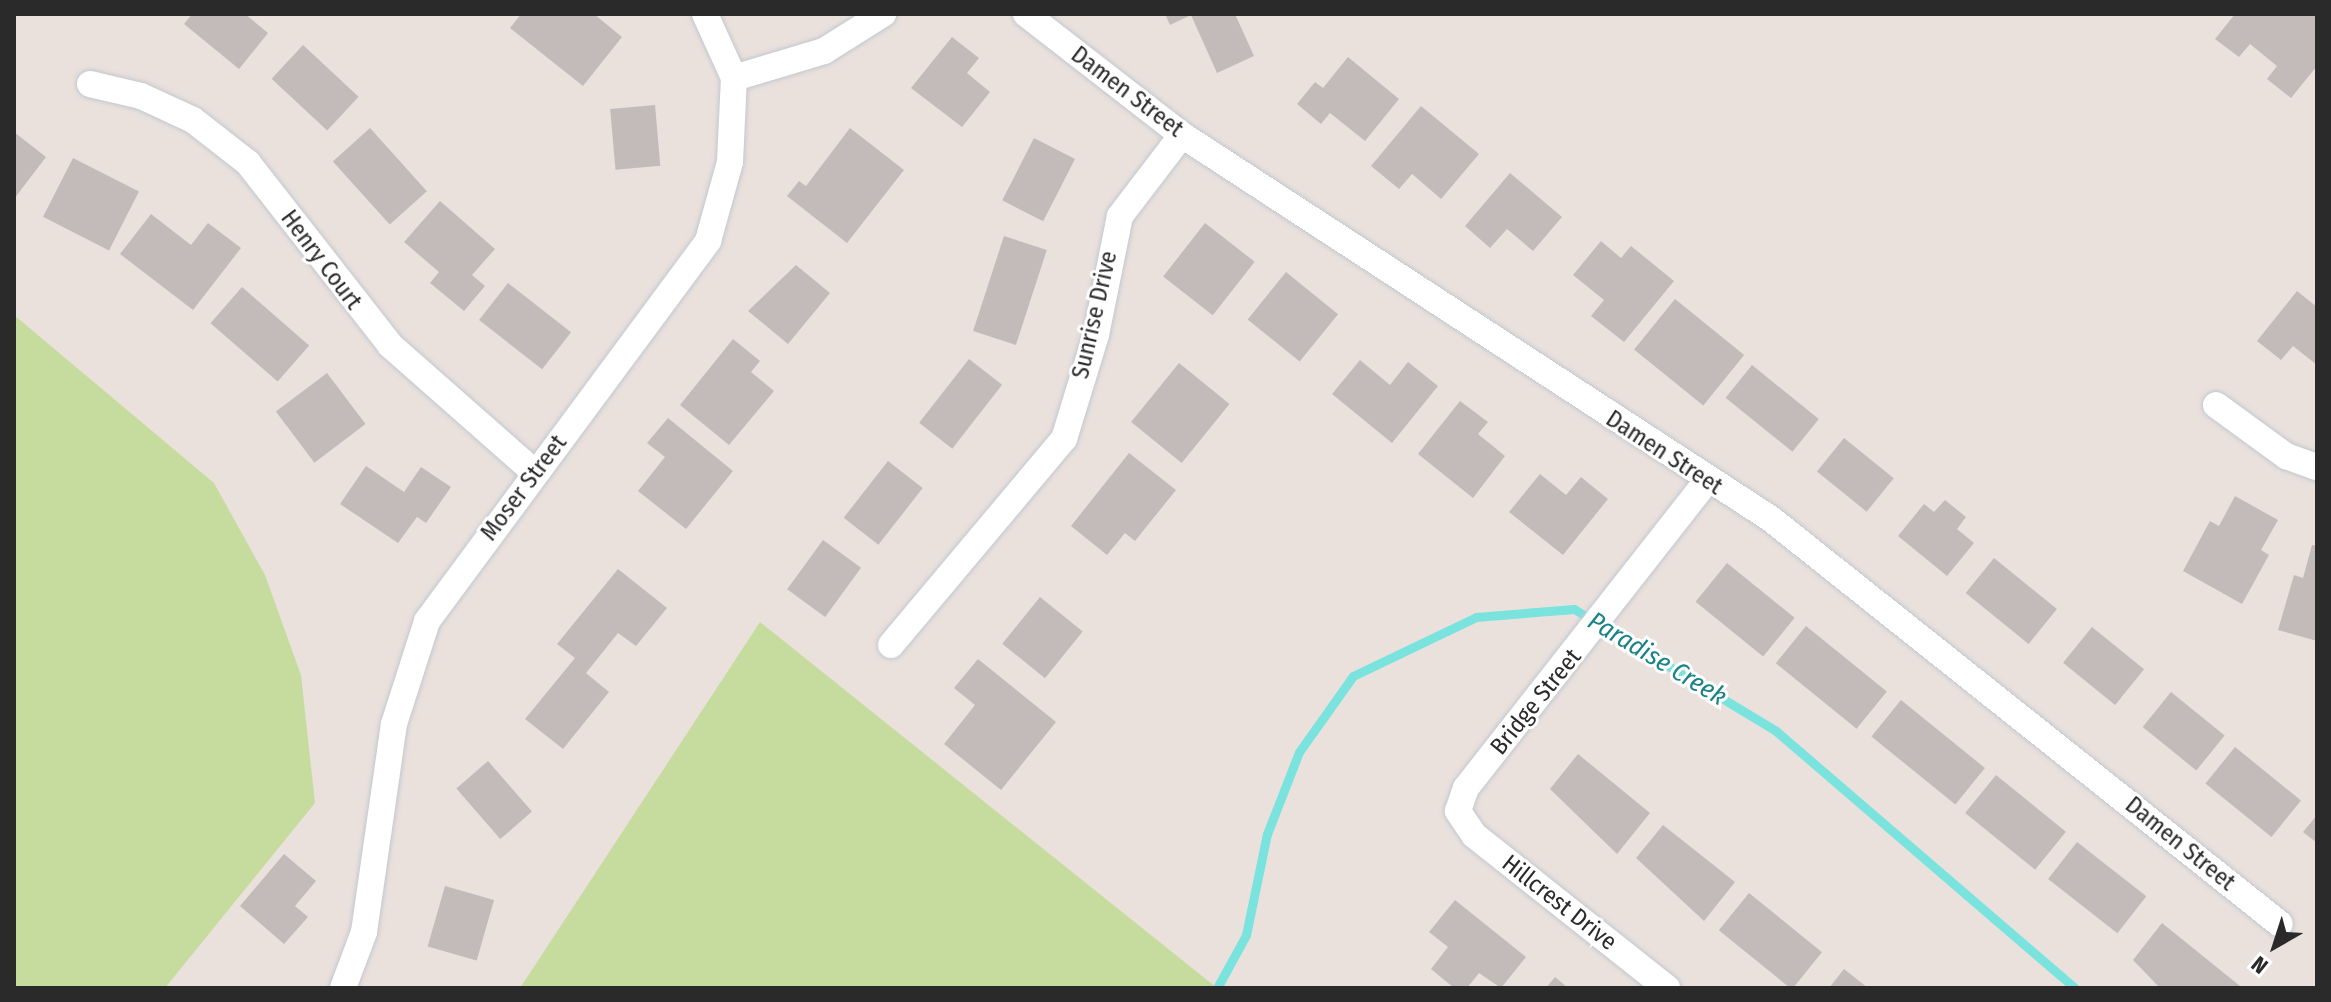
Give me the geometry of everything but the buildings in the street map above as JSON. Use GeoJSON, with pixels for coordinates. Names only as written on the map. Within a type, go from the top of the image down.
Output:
{"type":"FeatureCollection","features":[{"type":"Feature","properties":{"kind":"street","name":"Moser Street"},"geometry":{"type":"LineString","coordinates":[[343,988],[364,932],[408,666],[427,621],[534,472],[708,241],[730,162],[734,78],[705,14]]}},
{"type":"Feature","properties":{"kind":"street"},"geometry":{"type":"LineString","coordinates":[[734,78],[824,51],[883,14]]}},
{"type":"Feature","properties":{"kind":"street","name":"Damen Street"},"geometry":{"type":"LineString","coordinates":[[1026,14],[1182,135],[1783,529],[2280,924]]}},
{"type":"Feature","properties":{"kind":"street","name":"Henry Court"},"geometry":{"type":"LineString","coordinates":[[90,84],[141,96],[193,120],[248,163],[390,345],[534,472]]}},
{"type":"Feature","properties":{"kind":"street","name":"Sunrise Drive"},"geometry":{"type":"LineString","coordinates":[[891,645],[1064,439],[1120,216],[1182,135]]}},
{"type":"Feature","properties":{"kind":"street"},"geometry":{"type":"LineString","coordinates":[[2216,405],[2286,456],[2317,467]]}},
{"type":"Feature","properties":{"kind":"street","name":"Bridge Street"},"geometry":{"type":"LineString","coordinates":[[1458,811],[1466,788],[1585,642],[1707,481]]}},
{"type":"Feature","properties":{"kind":"street","name":"Hillcrest Drive"},"geometry":{"type":"LineString","coordinates":[[1458,811],[1474,835],[1667,988]]}},
{"type":"Feature","properties":{"kind":"green space"},"geometry":{"type":"Polygon","coordinates":[[[14,315],[214,483],[265,575],[301,675],[315,803],[165,988],[14,988],[14,315]]]}},
{"type":"Feature","properties":{"kind":"green space"},"geometry":{"type":"Polygon","coordinates":[[[760,622],[1217,988],[520,988],[760,622]]]}},
{"type":"Feature","properties":{"kind":"waterway","name":"Paradise Creek"},"geometry":{"type":"LineString","coordinates":[[1217,988],[1246,935],[1267,834],[1299,752],[1353,676],[1476,617],[1574,609],[1776,731],[2075,988]]}}]}
